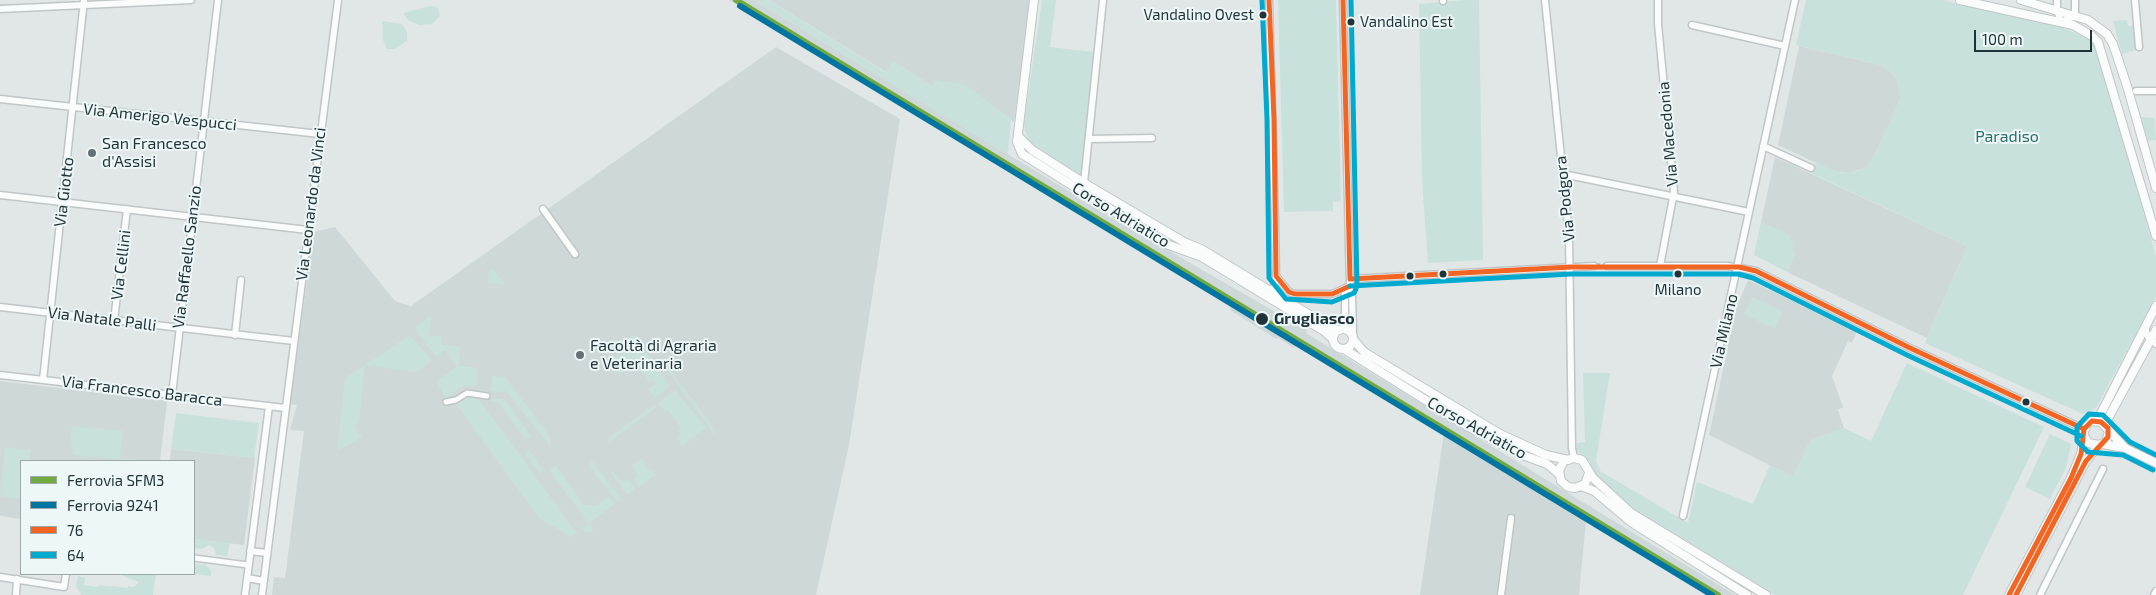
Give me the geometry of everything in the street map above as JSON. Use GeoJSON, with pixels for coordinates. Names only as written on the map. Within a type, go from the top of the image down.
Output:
{"type":"FeatureCollection","features":[{"type":"Feature","properties":{"kind":"street"},"geometry":{"type":"LineString","coordinates":[[0,9],[84,2],[191,0]]}},
{"type":"Feature","properties":{"kind":"street","name":"Via Raffaello Sanzio"},"geometry":{"type":"LineString","coordinates":[[172,395],[218,0]]}},
{"type":"Feature","properties":{"kind":"street","name":"Via Leonardo da Vinci"},"geometry":{"type":"LineString","coordinates":[[264,581],[338,0]]}},
{"type":"Feature","properties":{"kind":"street"},"geometry":{"type":"LineString","coordinates":[[1019,137],[1034,0]]}},
{"type":"Feature","properties":{"kind":"street","name":"Corso Adriatico"},"geometry":{"type":"LineString","coordinates":[[1084,183],[1103,0]]}},
{"type":"Feature","properties":{"kind":"street"},"geometry":{"type":"LineString","coordinates":[[1269,0],[1274,119],[1276,276],[1273,294]]}},
{"type":"Feature","properties":{"kind":"street"},"geometry":{"type":"LineString","coordinates":[[1343,0],[1353,338],[1351,345],[1344,349]]}},
{"type":"Feature","properties":{"kind":"street","name":"Via Podgora"},"geometry":{"type":"LineString","coordinates":[[1544,0],[1571,267],[1571,459]]}},
{"type":"Feature","properties":{"kind":"street","name":"Via Macedonia"},"geometry":{"type":"LineString","coordinates":[[1658,0],[1658,24],[1674,196],[1660,266]]}},
{"type":"Feature","properties":{"kind":"street","name":"Via Milano"},"geometry":{"type":"LineString","coordinates":[[1683,516],[1739,268],[1749,212],[1795,0]]}},
{"type":"Feature","properties":{"kind":"street"},"geometry":{"type":"LineString","coordinates":[[1960,0],[1982,2],[2073,25],[2092,36],[2102,50],[2156,236]]}},
{"type":"Feature","properties":{"kind":"street"},"geometry":{"type":"LineString","coordinates":[[2021,0],[2098,25],[2113,44],[2156,188]]}},
{"type":"Feature","properties":{"kind":"street"},"geometry":{"type":"LineString","coordinates":[[2057,0],[2056,10],[2060,22]]}},
{"type":"Feature","properties":{"kind":"street"},"geometry":{"type":"LineString","coordinates":[[2075,0],[2075,16]]}},
{"type":"Feature","properties":{"kind":"street"},"geometry":{"type":"LineString","coordinates":[[2135,0],[2139,47]]}},
{"type":"Feature","properties":{"kind":"street","name":"Via Giotto"},"geometry":{"type":"LineString","coordinates":[[43,380],[84,2]]}},
{"type":"Feature","properties":{"kind":"street"},"geometry":{"type":"LineString","coordinates":[[2060,22],[2075,16]]}},
{"type":"Feature","properties":{"kind":"street"},"geometry":{"type":"LineString","coordinates":[[1692,25],[1785,46]]}},
{"type":"Feature","properties":{"kind":"street"},"geometry":{"type":"LineString","coordinates":[[2136,91],[2156,91]]}},
{"type":"Feature","properties":{"kind":"street","name":"Via Amerigo Vespucci"},"geometry":{"type":"LineString","coordinates":[[0,99],[320,134]]}},
{"type":"Feature","properties":{"kind":"street","name":"Corso Adriatico"},"geometry":{"type":"LineString","coordinates":[[1019,137],[1032,150],[1184,242],[1201,249],[1273,294],[1341,330],[1348,331],[1364,352],[1500,434],[1546,455],[1571,459]]}},
{"type":"Feature","properties":{"kind":"street","name":"Corso Adriatico"},"geometry":{"type":"LineString","coordinates":[[1019,137],[1018,148],[1030,161],[1166,244],[1202,257],[1324,331],[1333,339],[1337,346],[1467,426],[1520,454],[1547,464],[1559,474],[1562,481],[1568,487],[1581,486],[1594,491],[1631,522],[1747,595]]}},
{"type":"Feature","properties":{"kind":"street"},"geometry":{"type":"LineString","coordinates":[[1089,139],[1152,138]]}},
{"type":"Feature","properties":{"kind":"street"},"geometry":{"type":"LineString","coordinates":[[1763,146],[1811,168]]}},
{"type":"Feature","properties":{"kind":"street"},"geometry":{"type":"LineString","coordinates":[[1563,174],[1749,212]]}},
{"type":"Feature","properties":{"kind":"street"},"geometry":{"type":"LineString","coordinates":[[0,195],[308,230]]}},
{"type":"Feature","properties":{"kind":"street","name":"Via Cellini"},"geometry":{"type":"LineString","coordinates":[[114,321],[127,209]]}},
{"type":"Feature","properties":{"kind":"street"},"geometry":{"type":"LineString","coordinates":[[543,209],[574,254]]}},
{"type":"Feature","properties":{"kind":"street"},"geometry":{"type":"LineString","coordinates":[[1276,276],[1289,292],[1294,294],[1332,294],[1350,282],[1594,266]]}},
{"type":"Feature","properties":{"kind":"street"},"geometry":{"type":"LineString","coordinates":[[1607,266],[1728,266],[1756,271],[2084,434],[2092,445],[2101,444],[2125,448],[2156,463]]}},
{"type":"Feature","properties":{"kind":"street"},"geometry":{"type":"LineString","coordinates":[[236,335],[241,280]]}},
{"type":"Feature","properties":{"kind":"street"},"geometry":{"type":"LineString","coordinates":[[1333,339],[1345,324],[1345,292],[1350,282]]}},
{"type":"Feature","properties":{"kind":"street"},"geometry":{"type":"LineString","coordinates":[[2009,595],[2072,478],[2081,454],[2087,424],[2101,422],[2143,356],[2151,334],[2156,306]]}},
{"type":"Feature","properties":{"kind":"street","name":"Via Natale Palli"},"geometry":{"type":"LineString","coordinates":[[0,307],[294,341]]}},
{"type":"Feature","properties":{"kind":"street"},"geometry":{"type":"LineString","coordinates":[[2101,422],[2151,334]]}},
{"type":"Feature","properties":{"kind":"street"},"geometry":{"type":"LineString","coordinates":[[2143,356],[2156,348]]}},
{"type":"Feature","properties":{"kind":"street","name":"Via Francesco Baracca"},"geometry":{"type":"LineString","coordinates":[[0,375],[285,408]]}},
{"type":"Feature","properties":{"kind":"street"},"geometry":{"type":"LineString","coordinates":[[446,402],[456,400],[467,393],[487,396]]}},
{"type":"Feature","properties":{"kind":"street"},"geometry":{"type":"LineString","coordinates":[[244,595],[269,406]]}},
{"type":"Feature","properties":{"kind":"street"},"geometry":{"type":"LineString","coordinates":[[2101,422],[2125,448]]}},
{"type":"Feature","properties":{"kind":"street"},"geometry":{"type":"LineString","coordinates":[[2016,595],[2082,469],[2109,432]]}},
{"type":"Feature","properties":{"kind":"street"},"geometry":{"type":"LineString","coordinates":[[1559,474],[1561,465],[1571,459],[1584,462],[1589,473],[1610,496],[1631,513],[1766,595]]}},
{"type":"Feature","properties":{"kind":"street"},"geometry":{"type":"LineString","coordinates":[[2040,595],[2103,469]]}},
{"type":"Feature","properties":{"kind":"street"},"geometry":{"type":"LineString","coordinates":[[1581,486],[1587,481],[1589,473]]}},
{"type":"Feature","properties":{"kind":"street"},"geometry":{"type":"LineString","coordinates":[[1501,595],[1511,518]]}},
{"type":"Feature","properties":{"kind":"street"},"geometry":{"type":"LineString","coordinates":[[250,551],[267,554]]}},
{"type":"Feature","properties":{"kind":"street"},"geometry":{"type":"LineString","coordinates":[[195,558],[248,565]]}},
{"type":"Feature","properties":{"kind":"street"},"geometry":{"type":"LineString","coordinates":[[0,577],[64,587],[66,575]]}},
{"type":"Feature","properties":{"kind":"street"},"geometry":{"type":"LineString","coordinates":[[247,578],[264,581],[262,595]]}},
{"type":"Feature","properties":{"kind":"street"},"geometry":{"type":"LineString","coordinates":[[16,595],[17,580]]}},
{"type":"Feature","properties":{"kind":"street"},"geometry":{"type":"LineString","coordinates":[[2154,595],[2156,591]]}},
{"type":"Feature","properties":{"kind":"shaded area"},"geometry":{"type":"Polygon","coordinates":[[[729,0],[754,0],[1131,229],[1307,330],[1306,333],[1735,595],[1709,595],[1586,520],[1579,595],[1420,595],[1444,433],[1297,345],[1294,348],[1278,338],[1276,339],[1230,310],[1231,307],[1125,243],[1124,239],[729,0]]]}},
{"type":"Feature","properties":{"kind":"shaded area"},"geometry":{"type":"Polygon","coordinates":[[[769,0],[1032,0],[1014,122],[965,85],[930,85],[893,61],[886,72],[769,0]]]}},
{"type":"Feature","properties":{"kind":"shaded area"},"geometry":{"type":"Polygon","coordinates":[[[1799,46],[1881,65],[1890,71],[1897,80],[1901,98],[1871,162],[1865,168],[1849,173],[1835,172],[1778,145],[1799,46]]]}},
{"type":"Feature","properties":{"kind":"shaded area","name":"Facoltà di Agraria e Veterinaria"},"geometry":{"type":"Polygon","coordinates":[[[776,47],[900,119],[849,445],[816,595],[272,595],[274,577],[285,578],[304,431],[290,430],[297,405],[290,404],[314,232],[335,227],[395,301],[411,306],[776,47]]]}},
{"type":"Feature","properties":{"kind":"shaded area"},"geometry":{"type":"Polygon","coordinates":[[[1775,157],[1967,246],[1927,338],[1787,272],[1795,254],[1761,222],[1775,157]]]}},
{"type":"Feature","properties":{"kind":"shaded area"},"geometry":{"type":"Polygon","coordinates":[[[1748,280],[1857,331],[1852,343],[1848,341],[1832,376],[1843,407],[1838,410],[1844,428],[1810,441],[1793,477],[1709,435],[1736,309],[1748,280]]]}},
{"type":"Feature","properties":{"kind":"shaded area"},"geometry":{"type":"Polygon","coordinates":[[[0,381],[167,401],[160,460],[20,460],[20,519],[0,516],[0,381]]]}},
{"type":"Feature","properties":{"kind":"shaded area"},"geometry":{"type":"Polygon","coordinates":[[[171,449],[255,458],[244,545],[195,539],[195,460],[170,460],[171,449]]]}},
{"type":"Feature","properties":{"kind":"green space"},"geometry":{"type":"Polygon","coordinates":[[[754,0],[769,0],[885,72],[893,61],[930,85],[933,85],[936,80],[966,85],[1011,119],[1008,155],[754,0]]]}},
{"type":"Feature","properties":{"kind":"green space"},"geometry":{"type":"Polygon","coordinates":[[[1042,0],[1056,0],[1050,47],[1094,52],[1082,176],[1035,148],[1030,144],[1025,131],[1024,123],[1042,0]]]}},
{"type":"Feature","properties":{"kind":"green space"},"geometry":{"type":"Polygon","coordinates":[[[1278,0],[1336,0],[1341,201],[1333,202],[1333,211],[1284,212],[1278,0]]]}},
{"type":"Feature","properties":{"kind":"green space"},"geometry":{"type":"Polygon","coordinates":[[[1479,0],[1483,260],[1428,263],[1422,180],[1419,4],[1479,0]]]}},
{"type":"Feature","properties":{"kind":"green space","name":"Paradiso"},"geometry":{"type":"Polygon","coordinates":[[[1806,0],[1942,0],[2061,27],[2092,40],[2100,53],[2156,257],[2156,297],[2096,408],[2083,414],[1925,343],[1967,246],[1811,173],[1816,163],[1841,173],[1865,168],[1871,162],[1901,98],[1897,80],[1890,71],[1881,65],[1796,45],[1806,0]]]}},
{"type":"Feature","properties":{"kind":"green space"},"geometry":{"type":"Polygon","coordinates":[[[431,6],[438,8],[440,16],[432,24],[419,25],[408,20],[403,13],[431,6]]]}},
{"type":"Feature","properties":{"kind":"green space"},"geometry":{"type":"Polygon","coordinates":[[[2127,20],[2128,26],[2134,26],[2135,50],[2122,54],[2113,21],[2127,20]]]}},
{"type":"Feature","properties":{"kind":"green space"},"geometry":{"type":"Polygon","coordinates":[[[382,21],[402,24],[407,32],[407,41],[394,49],[387,49],[383,40],[382,21]]]}},
{"type":"Feature","properties":{"kind":"green space"},"geometry":{"type":"Polygon","coordinates":[[[2141,117],[2155,118],[2156,140],[2148,141],[2141,117]]]}},
{"type":"Feature","properties":{"kind":"green space"},"geometry":{"type":"Polygon","coordinates":[[[1761,222],[1790,235],[1795,254],[1787,272],[1754,255],[1761,222]]]}},
{"type":"Feature","properties":{"kind":"green space"},"geometry":{"type":"Polygon","coordinates":[[[493,269],[505,284],[488,283],[489,272],[493,269]]]}},
{"type":"Feature","properties":{"kind":"green space"},"geometry":{"type":"Polygon","coordinates":[[[1752,297],[1783,311],[1775,329],[1744,314],[1752,297]]]}},
{"type":"Feature","properties":{"kind":"green space"},"geometry":{"type":"Polygon","coordinates":[[[431,316],[429,335],[442,336],[441,345],[460,347],[459,366],[478,368],[476,386],[464,386],[446,398],[436,382],[457,366],[445,350],[436,357],[414,328],[431,316]]]}},
{"type":"Feature","properties":{"kind":"green space"},"geometry":{"type":"Polygon","coordinates":[[[410,335],[432,360],[417,372],[365,365],[359,421],[355,426],[362,437],[337,451],[345,378],[410,335]]]}},
{"type":"Feature","properties":{"kind":"green space"},"geometry":{"type":"Polygon","coordinates":[[[634,335],[650,357],[636,368],[633,364],[619,375],[609,362],[630,347],[626,341],[634,335]]]}},
{"type":"Feature","properties":{"kind":"green space"},"geometry":{"type":"Polygon","coordinates":[[[660,360],[663,361],[710,423],[716,432],[715,435],[660,360]]]}},
{"type":"Feature","properties":{"kind":"green space"},"geometry":{"type":"Polygon","coordinates":[[[1907,363],[2044,427],[1963,595],[1775,595],[1643,516],[1640,517],[1592,474],[1590,462],[1580,455],[1577,449],[1577,443],[1585,442],[1583,373],[1610,373],[1596,461],[1600,471],[1688,523],[1697,482],[1753,504],[1770,465],[1793,476],[1810,441],[1844,428],[1871,441],[1907,363]]]}},
{"type":"Feature","properties":{"kind":"green space"},"geometry":{"type":"Polygon","coordinates":[[[653,364],[670,386],[655,398],[648,389],[656,383],[653,379],[649,382],[642,372],[653,364]]]}},
{"type":"Feature","properties":{"kind":"green space"},"geometry":{"type":"Polygon","coordinates":[[[492,376],[505,377],[551,438],[550,446],[507,392],[491,391],[492,376]]]}},
{"type":"Feature","properties":{"kind":"green space"},"geometry":{"type":"Polygon","coordinates":[[[675,390],[706,428],[682,446],[677,438],[681,435],[678,430],[681,428],[668,410],[665,412],[658,403],[675,390]]]}},
{"type":"Feature","properties":{"kind":"green space"},"geometry":{"type":"Polygon","coordinates":[[[469,395],[477,397],[577,533],[571,537],[539,518],[456,404],[469,395]]]}},
{"type":"Feature","properties":{"kind":"green space"},"geometry":{"type":"Polygon","coordinates":[[[491,398],[504,399],[532,437],[525,439],[498,402],[490,401],[491,398]]]}},
{"type":"Feature","properties":{"kind":"green space"},"geometry":{"type":"Polygon","coordinates":[[[655,404],[657,407],[609,442],[607,439],[655,404]]]}},
{"type":"Feature","properties":{"kind":"green space"},"geometry":{"type":"Polygon","coordinates":[[[176,413],[259,423],[254,458],[171,449],[176,413]]]}},
{"type":"Feature","properties":{"kind":"green space"},"geometry":{"type":"Polygon","coordinates":[[[72,426],[123,431],[120,457],[133,460],[72,455],[73,447],[70,447],[72,426]]]}},
{"type":"Feature","properties":{"kind":"green space"},"geometry":{"type":"Polygon","coordinates":[[[2050,434],[2071,444],[2066,468],[2050,499],[2025,487],[2050,434]]]}},
{"type":"Feature","properties":{"kind":"green space"},"geometry":{"type":"Polygon","coordinates":[[[5,447],[31,450],[29,460],[20,460],[20,499],[0,496],[5,447]]]}},
{"type":"Feature","properties":{"kind":"green space"},"geometry":{"type":"Polygon","coordinates":[[[527,451],[530,451],[544,470],[539,473],[526,455],[527,451]]]}},
{"type":"Feature","properties":{"kind":"green space"},"geometry":{"type":"Polygon","coordinates":[[[642,458],[649,469],[657,474],[639,487],[633,479],[638,475],[631,466],[642,458]]]}},
{"type":"Feature","properties":{"kind":"green space"},"geometry":{"type":"Polygon","coordinates":[[[592,461],[621,499],[617,502],[588,465],[592,461]]]}},
{"type":"Feature","properties":{"kind":"green space"},"geometry":{"type":"Polygon","coordinates":[[[556,466],[584,505],[596,505],[609,496],[615,504],[589,523],[593,529],[590,532],[582,528],[588,523],[549,470],[556,466]]]}},
{"type":"Feature","properties":{"kind":"green space"},"geometry":{"type":"Polygon","coordinates":[[[613,471],[620,480],[629,481],[635,489],[627,495],[611,473],[613,471]]]}},
{"type":"Feature","properties":{"kind":"green space"},"geometry":{"type":"Polygon","coordinates":[[[195,539],[230,543],[227,556],[216,555],[214,548],[209,545],[202,549],[195,548],[195,539]]]}},
{"type":"Feature","properties":{"kind":"green space"},"geometry":{"type":"Polygon","coordinates":[[[195,564],[206,565],[211,570],[211,576],[195,574],[195,564]]]}},
{"type":"Feature","properties":{"kind":"green space"},"geometry":{"type":"Polygon","coordinates":[[[122,575],[156,575],[153,595],[81,595],[76,586],[78,576],[85,578],[84,585],[98,587],[99,585],[128,588],[128,586],[134,587],[139,582],[122,575]]]}},
{"type":"Feature","properties":{"kind":"tunnel"},"geometry":{"type":"LineString","coordinates":[[1594,266],[1607,266]]}},
{"type":"Feature","properties":{"kind":"rail line","name":"SFM3"},"geometry":{"type":"LineString","coordinates":[[736,0],[1718,595]]}},
{"type":"Feature","properties":{"kind":"rail line","name":"9241"},"geometry":{"type":"LineString","coordinates":[[740,6],[1712,595]]}},
{"type":"Feature","properties":{"kind":"transit line","name":"64"},"geometry":{"type":"LineString","coordinates":[[1262,0],[1267,119],[1269,278],[1286,299],[1332,302],[1354,293],[1357,287],[1351,0]]}},
{"type":"Feature","properties":{"kind":"transit line","name":"76"},"geometry":{"type":"LineString","coordinates":[[1269,0],[1274,119],[1276,276],[1289,292],[1295,294],[1332,294],[1350,286]]}},
{"type":"Feature","properties":{"kind":"transit line","name":"76"},"geometry":{"type":"LineString","coordinates":[[1343,0],[1350,279]]}},
{"type":"Feature","properties":{"kind":"transit line","name":"76"},"geometry":{"type":"LineString","coordinates":[[1350,279],[1571,267],[1739,267],[1756,271],[1910,348],[2084,429]]}},
{"type":"Feature","properties":{"kind":"transit line","name":"64"},"geometry":{"type":"LineString","coordinates":[[1350,286],[1571,274],[1738,274],[1753,278],[1907,355],[2081,436]]}},
{"type":"Feature","properties":{"kind":"transit line","name":"64"},"geometry":{"type":"LineString","coordinates":[[2153,470],[2123,455],[2088,452],[2077,441],[2077,427],[2089,414],[2103,415],[2130,442],[2156,455]]}},
{"type":"Feature","properties":{"kind":"transit line","name":"76"},"geometry":{"type":"LineString","coordinates":[[2009,595],[2071,478],[2081,454],[2084,429],[2092,421],[2101,422],[2108,428],[2108,437],[2086,461],[2016,595]]}},
{"type":"Feature","properties":{"kind":"place","name":"Vandalino Ovest"},"geometry":{"type":"Point","coordinates":[1263,15]}},
{"type":"Feature","properties":{"kind":"place","name":"Vandalino Est"},"geometry":{"type":"Point","coordinates":[1351,22]}},
{"type":"Feature","properties":{"kind":"place","name":"San Francesco d'Assisi"},"geometry":{"type":"Point","coordinates":[92,153]}},
{"type":"Feature","properties":{"kind":"place","name":"Milano"},"geometry":{"type":"Point","coordinates":[1678,274]}},
{"type":"Feature","properties":{"kind":"place","name":"Grugliasco"},"geometry":{"type":"Point","coordinates":[1262,319]}},
{"type":"Feature","properties":{"kind":"place","name":"Facoltà di Agraria e Veterinaria"},"geometry":{"type":"Point","coordinates":[580,355]}}]}
